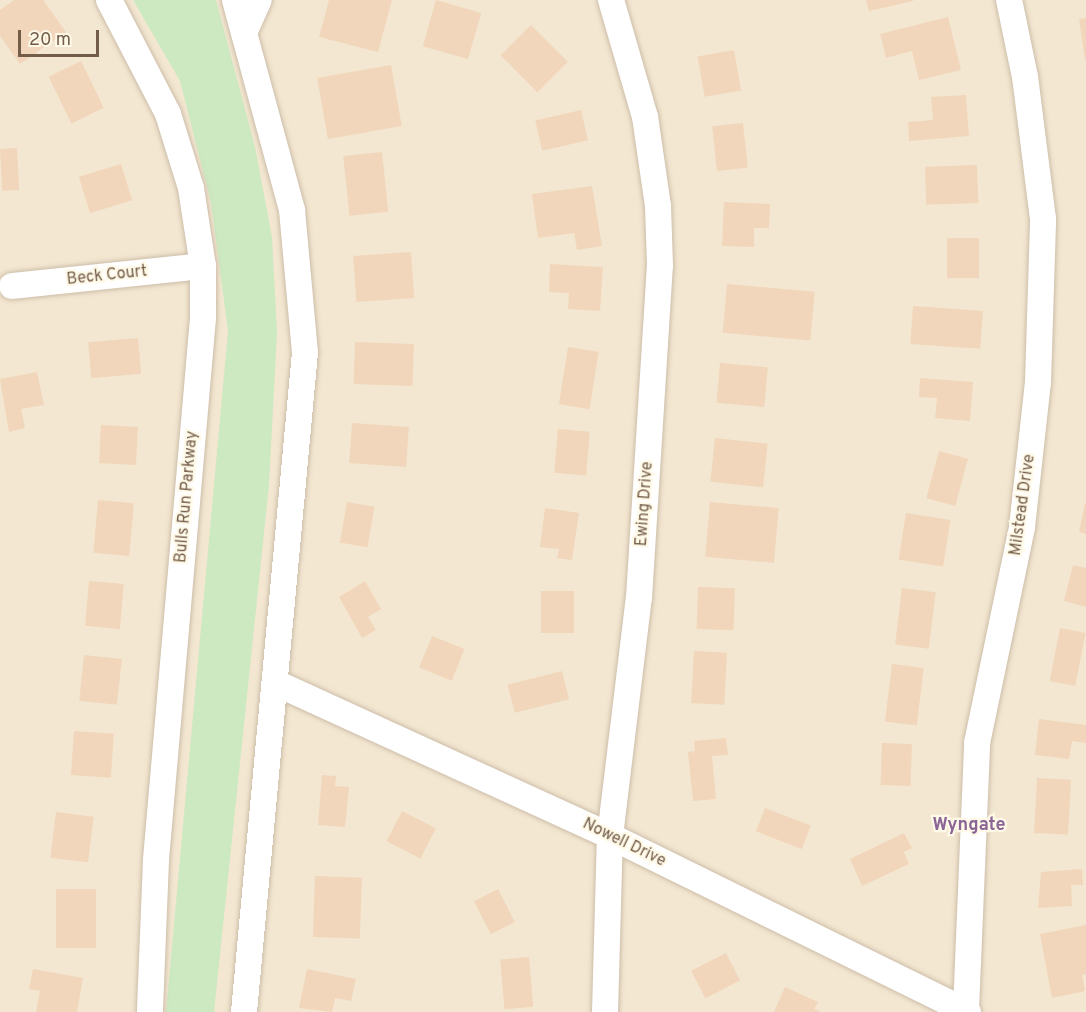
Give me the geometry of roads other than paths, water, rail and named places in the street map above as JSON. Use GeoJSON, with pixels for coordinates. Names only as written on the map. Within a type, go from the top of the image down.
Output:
{"type":"FeatureCollection","features":[{"type":"Feature","properties":{"kind":"street","name":"Bulls Run Parkway"},"geometry":{"type":"LineString","coordinates":[[109,0],[168,114],[191,189],[203,266],[203,318],[156,860],[150,1012]]}},
{"type":"Feature","properties":{"kind":"street"},"geometry":{"type":"LineString","coordinates":[[235,0],[292,210],[305,352],[244,1012]]}},
{"type":"Feature","properties":{"kind":"street"},"geometry":{"type":"LineString","coordinates":[[244,33],[259,0]]}},
{"type":"Feature","properties":{"kind":"street","name":"Ewing Drive"},"geometry":{"type":"LineString","coordinates":[[605,1012],[610,836],[639,598],[660,266],[658,206],[645,117],[611,0]]}},
{"type":"Feature","properties":{"kind":"street","name":"Milstead Drive"},"geometry":{"type":"LineString","coordinates":[[967,1011],[977,743],[1022,527],[1038,382],[1043,219],[1025,76],[1009,0]]}},
{"type":"Feature","properties":{"kind":"street","name":"Beck Court"},"geometry":{"type":"LineString","coordinates":[[12,286],[203,266]]}},
{"type":"Feature","properties":{"kind":"street","name":"Nowell Drive"},"geometry":{"type":"LineString","coordinates":[[276,683],[610,836],[967,1011]]}},
{"type":"Feature","properties":{"kind":"district","name":"Wyngate"},"geometry":{"type":"Point","coordinates":[969,826]}}]}
